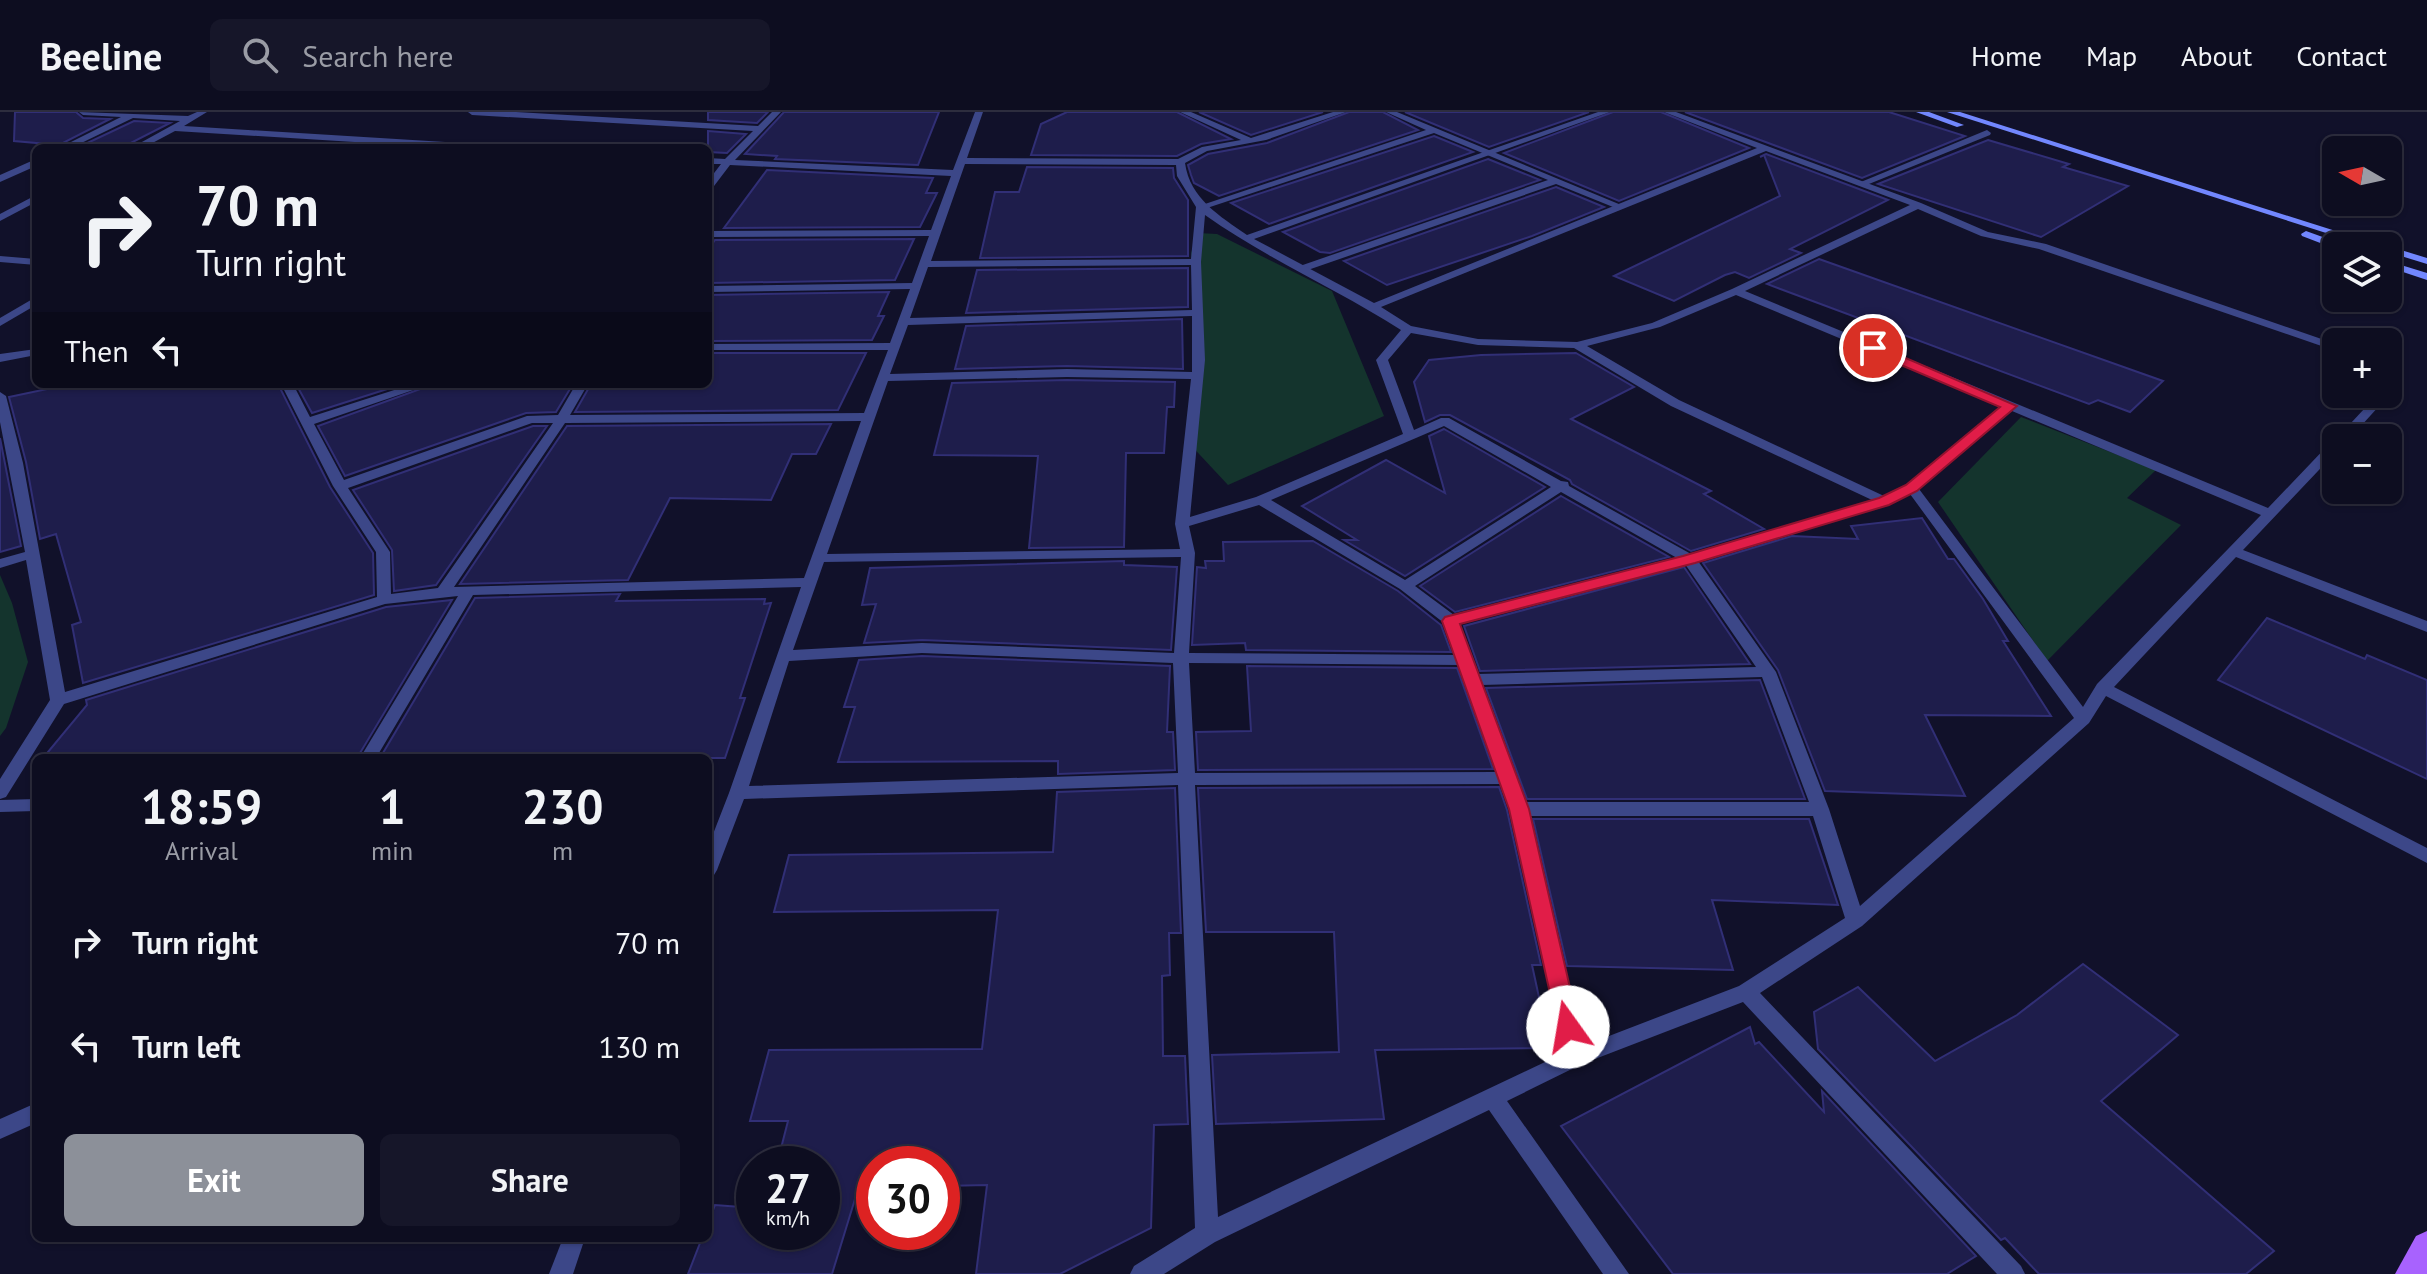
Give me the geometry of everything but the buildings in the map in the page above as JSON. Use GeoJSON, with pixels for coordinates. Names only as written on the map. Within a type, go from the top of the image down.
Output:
{"type":"FeatureCollection","features":[{"type":"Feature","properties":{"kind":"main road"},"geometry":{"type":"LineString","coordinates":[[1920,112],[2322,241]]}},
{"type":"Feature","properties":{"kind":"main road"},"geometry":{"type":"LineString","coordinates":[[1951,112],[2333,232]]}},
{"type":"Feature","properties":{"kind":"main road"},"geometry":{"type":"LineString","coordinates":[[2402,253],[2427,261]]}},
{"type":"Feature","properties":{"kind":"main road"},"geometry":{"type":"LineString","coordinates":[[2402,269],[2427,277]]}},
{"type":"Feature","properties":{"kind":"main road"},"geometry":{"type":"LineString","coordinates":[[2411,1274],[2427,1247]]}},
{"type":"Feature","properties":{"kind":"street"},"geometry":{"type":"LineString","coordinates":[[83,112],[190,119]]}},
{"type":"Feature","properties":{"kind":"street"},"geometry":{"type":"LineString","coordinates":[[144,144],[203,112]]}},
{"type":"Feature","properties":{"kind":"street"},"geometry":{"type":"LineString","coordinates":[[472,112],[760,129]]}},
{"type":"Feature","properties":{"kind":"street"},"geometry":{"type":"LineString","coordinates":[[712,183],[727,162],[777,112]]}},
{"type":"Feature","properties":{"kind":"street"},"geometry":{"type":"LineString","coordinates":[[712,860],[979,112]]}},
{"type":"Feature","properties":{"kind":"street"},"geometry":{"type":"LineString","coordinates":[[1184,112],[1250,141]]}},
{"type":"Feature","properties":{"kind":"street"},"geometry":{"type":"LineString","coordinates":[[712,161],[959,167],[1180,162],[1186,156],[1225,143],[1250,141],[1342,112]]}},
{"type":"Feature","properties":{"kind":"street"},"geometry":{"type":"LineString","coordinates":[[1390,112],[1621,207]]}},
{"type":"Feature","properties":{"kind":"street"},"geometry":{"type":"LineString","coordinates":[[1246,239],[1606,112]]}},
{"type":"Feature","properties":{"kind":"street"},"geometry":{"type":"LineString","coordinates":[[1668,112],[1918,205],[1985,234],[2042,246],[2322,343]]}},
{"type":"Feature","properties":{"kind":"street"},"geometry":{"type":"LineString","coordinates":[[72,144],[135,114]]}},
{"type":"Feature","properties":{"kind":"street"},"geometry":{"type":"LineString","coordinates":[[174,128],[423,144]]}},
{"type":"Feature","properties":{"kind":"street"},"geometry":{"type":"LineString","coordinates":[[1201,207],[1435,130]]}},
{"type":"Feature","properties":{"kind":"street"},"geometry":{"type":"LineString","coordinates":[[1861,184],[1987,133]]}},
{"type":"Feature","properties":{"kind":"street"},"geometry":{"type":"LineString","coordinates":[[301,144],[315,136]]}},
{"type":"Feature","properties":{"kind":"street"},"geometry":{"type":"LineString","coordinates":[[1373,307],[1766,148]]}},
{"type":"Feature","properties":{"kind":"street"},"geometry":{"type":"LineString","coordinates":[[1180,162],[1182,176],[1201,207],[1246,239],[1408,329],[1478,342],[1577,345],[1656,325],[1736,291],[1918,205]]}},
{"type":"Feature","properties":{"kind":"street"},"geometry":{"type":"LineString","coordinates":[[0,179],[32,164]]}},
{"type":"Feature","properties":{"kind":"street"},"geometry":{"type":"LineString","coordinates":[[1301,269],[1558,180]]}},
{"type":"Feature","properties":{"kind":"street"},"geometry":{"type":"LineString","coordinates":[[0,218],[32,200]]}},
{"type":"Feature","properties":{"kind":"street"},"geometry":{"type":"LineString","coordinates":[[1201,207],[1196,262],[1198,376],[1182,524],[1188,553],[1181,658],[1207,1234]]}},
{"type":"Feature","properties":{"kind":"street"},"geometry":{"type":"LineString","coordinates":[[712,234],[935,233]]}},
{"type":"Feature","properties":{"kind":"street"},"geometry":{"type":"LineString","coordinates":[[0,259],[32,262]]}},
{"type":"Feature","properties":{"kind":"street"},"geometry":{"type":"LineString","coordinates":[[924,264],[1196,262]]}},
{"type":"Feature","properties":{"kind":"street"},"geometry":{"type":"LineString","coordinates":[[712,289],[916,286]]}},
{"type":"Feature","properties":{"kind":"street"},"geometry":{"type":"LineString","coordinates":[[1736,291],[2270,514]]}},
{"type":"Feature","properties":{"kind":"street"},"geometry":{"type":"LineString","coordinates":[[0,323],[32,303]]}},
{"type":"Feature","properties":{"kind":"street"},"geometry":{"type":"LineString","coordinates":[[904,322],[1197,313]]}},
{"type":"Feature","properties":{"kind":"street"},"geometry":{"type":"LineString","coordinates":[[1408,329],[1382,360],[1410,436]]}},
{"type":"Feature","properties":{"kind":"street"},"geometry":{"type":"LineString","coordinates":[[1577,345],[1675,403],[1884,501]]}},
{"type":"Feature","properties":{"kind":"street"},"geometry":{"type":"LineString","coordinates":[[712,347],[895,346]]}},
{"type":"Feature","properties":{"kind":"street"},"geometry":{"type":"LineString","coordinates":[[0,358],[32,353]]}},
{"type":"Feature","properties":{"kind":"street"},"geometry":{"type":"LineString","coordinates":[[883,378],[1067,373],[1198,376]]}},
{"type":"Feature","properties":{"kind":"street"},"geometry":{"type":"LineString","coordinates":[[289,388],[340,486],[383,552],[384,600]]}},
{"type":"Feature","properties":{"kind":"street"},"geometry":{"type":"LineString","coordinates":[[307,422],[413,388]]}},
{"type":"Feature","properties":{"kind":"street"},"geometry":{"type":"LineString","coordinates":[[443,592],[580,388]]}},
{"type":"Feature","properties":{"kind":"street"},"geometry":{"type":"LineString","coordinates":[[0,396],[58,700]]}},
{"type":"Feature","properties":{"kind":"street"},"geometry":{"type":"LineString","coordinates":[[1451,621],[1689,559],[1884,501],[1912,488],[2010,406]]}},
{"type":"Feature","properties":{"kind":"street"},"geometry":{"type":"LineString","coordinates":[[2356,424],[2371,408]]}},
{"type":"Feature","properties":{"kind":"street"},"geometry":{"type":"LineString","coordinates":[[340,486],[531,419],[869,417]]}},
{"type":"Feature","properties":{"kind":"street"},"geometry":{"type":"LineString","coordinates":[[1182,524],[1261,500],[1445,421],[1689,559],[1768,672],[1820,809],[1855,921]]}},
{"type":"Feature","properties":{"kind":"street"},"geometry":{"type":"LineString","coordinates":[[1142,1274],[1207,1234],[1575,1058],[1746,992],[1855,921],[2083,719],[2103,688],[2322,460]]}},
{"type":"Feature","properties":{"kind":"street"},"geometry":{"type":"LineString","coordinates":[[1405,586],[1563,485]]}},
{"type":"Feature","properties":{"kind":"street"},"geometry":{"type":"LineString","coordinates":[[1912,488],[2083,719]]}},
{"type":"Feature","properties":{"kind":"street"},"geometry":{"type":"LineString","coordinates":[[1261,500],[1405,586],[1451,621],[1519,809],[1575,1058]]}},
{"type":"Feature","properties":{"kind":"street"},"geometry":{"type":"LineString","coordinates":[[2233,551],[2427,627]]}},
{"type":"Feature","properties":{"kind":"street"},"geometry":{"type":"LineString","coordinates":[[819,558],[1188,553]]}},
{"type":"Feature","properties":{"kind":"street"},"geometry":{"type":"LineString","coordinates":[[0,564],[32,554]]}},
{"type":"Feature","properties":{"kind":"street"},"geometry":{"type":"LineString","coordinates":[[0,793],[58,700],[384,600],[443,592],[810,582]]}},
{"type":"Feature","properties":{"kind":"street"},"geometry":{"type":"LineString","coordinates":[[370,754],[468,591]]}},
{"type":"Feature","properties":{"kind":"street"},"geometry":{"type":"LineString","coordinates":[[783,656],[922,648],[1181,658],[1464,660]]}},
{"type":"Feature","properties":{"kind":"street"},"geometry":{"type":"LineString","coordinates":[[1472,680],[1768,672]]}},
{"type":"Feature","properties":{"kind":"street"},"geometry":{"type":"LineString","coordinates":[[2103,688],[2427,856]]}},
{"type":"Feature","properties":{"kind":"street"},"geometry":{"type":"LineString","coordinates":[[738,793],[1186,779],[1508,778]]}},
{"type":"Feature","properties":{"kind":"street"},"geometry":{"type":"LineString","coordinates":[[0,806],[32,805]]}},
{"type":"Feature","properties":{"kind":"street"},"geometry":{"type":"LineString","coordinates":[[1519,809],[1820,809]]}},
{"type":"Feature","properties":{"kind":"street"},"geometry":{"type":"LineString","coordinates":[[1746,992],[2013,1274]]}},
{"type":"Feature","properties":{"kind":"street"},"geometry":{"type":"LineString","coordinates":[[1492,1097],[1617,1274]]}},
{"type":"Feature","properties":{"kind":"street"},"geometry":{"type":"LineString","coordinates":[[0,1129],[32,1118]]}},
{"type":"Feature","properties":{"kind":"street"},"geometry":{"type":"LineString","coordinates":[[561,1274],[573,1242]]}},
{"type":"Feature","properties":{"kind":"green space"},"geometry":{"type":"Polygon","coordinates":[[[1198,233],[1217,234],[1332,291],[1384,416],[1228,485],[1186,440],[1198,376],[1191,253],[1198,233]]]}},
{"type":"Feature","properties":{"kind":"green space"},"geometry":{"type":"Polygon","coordinates":[[[2021,417],[2156,470],[2127,498],[2181,525],[2047,661],[1938,502],[2021,417]]]}},
{"type":"Feature","properties":{"kind":"green space"},"geometry":{"type":"Polygon","coordinates":[[[0,575],[12,603],[28,662],[6,728],[0,736],[0,575]]]}},
{"type":"Feature","properties":{"kind":"route"},"geometry":{"type":"LineString","coordinates":[[1568,1027],[1519,809],[1451,621],[1689,559],[1884,501],[1912,488],[2010,406],[1873,348]]}}]}
